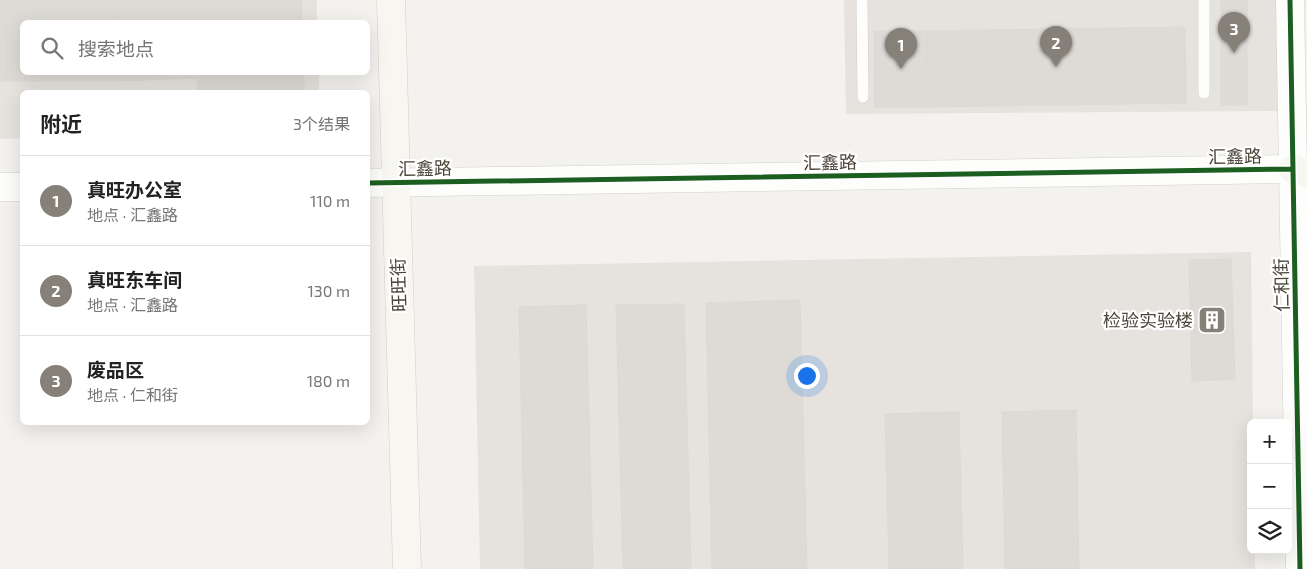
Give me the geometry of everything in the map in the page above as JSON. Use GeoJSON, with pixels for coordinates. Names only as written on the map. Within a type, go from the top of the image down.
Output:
{"type":"FeatureCollection","features":[{"type":"Feature","properties":{"kind":"main road","name":"旺旺街"},"geometry":{"type":"LineString","coordinates":[[391,0],[407,569]]}},
{"type":"Feature","properties":{"kind":"street","name":"仁和街"},"geometry":{"type":"LineString","coordinates":[[1290,0],[1302,169],[1300,569]]}},
{"type":"Feature","properties":{"kind":"street","name":"汇鑫路"},"geometry":{"type":"LineString","coordinates":[[370,183],[1302,169]]}},
{"type":"Feature","properties":{"kind":"street"},"geometry":{"type":"LineString","coordinates":[[0,187],[20,187]]}},
{"type":"Feature","properties":{"kind":"lane"},"geometry":{"type":"LineString","coordinates":[[862,0],[863,97]]}},
{"type":"Feature","properties":{"kind":"lane"},"geometry":{"type":"LineString","coordinates":[[1204,0],[1204,94]]}},
{"type":"Feature","properties":{"kind":"shaded area"},"geometry":{"type":"Polygon","coordinates":[[[0,0],[317,0],[317,20],[20,20],[20,75],[319,75],[319,90],[20,90],[20,138],[0,139],[0,0]]]}},
{"type":"Feature","properties":{"kind":"shaded area"},"geometry":{"type":"Polygon","coordinates":[[[844,0],[1278,0],[1280,111],[846,114],[844,0]]]}},
{"type":"Feature","properties":{"kind":"shaded area"},"geometry":{"type":"Polygon","coordinates":[[[1251,252],[1253,419],[1247,419],[1247,554],[1255,554],[1255,569],[480,569],[474,266],[1251,252]]]}},
{"type":"Feature","properties":{"kind":"building"},"geometry":{"type":"Polygon","coordinates":[[[0,0],[6,0],[8,81],[0,81],[0,0]]]}},
{"type":"Feature","properties":{"kind":"building"},"geometry":{"type":"Polygon","coordinates":[[[6,0],[114,0],[115,20],[20,20],[20,75],[116,75],[116,81],[8,81],[6,0]]]}},
{"type":"Feature","properties":{"kind":"building"},"geometry":{"type":"Polygon","coordinates":[[[114,0],[195,0],[195,20],[115,20],[114,0]]]}},
{"type":"Feature","properties":{"kind":"building"},"geometry":{"type":"Polygon","coordinates":[[[195,0],[301,0],[302,20],[195,20],[195,0]]]}},
{"type":"Feature","properties":{"kind":"building"},"geometry":{"type":"Polygon","coordinates":[[[1221,0],[1247,0],[1247,105],[1221,105],[1221,0]]]}},
{"type":"Feature","properties":{"kind":"building"},"geometry":{"type":"Polygon","coordinates":[[[1185,27],[1186,103],[928,107],[927,31],[1185,27]]]}},
{"type":"Feature","properties":{"kind":"building"},"geometry":{"type":"Polygon","coordinates":[[[874,31],[927,31],[928,107],[874,107],[874,31]]]}},
{"type":"Feature","properties":{"kind":"building"},"geometry":{"type":"Polygon","coordinates":[[[116,75],[197,75],[197,78],[116,81],[116,75]]]}},
{"type":"Feature","properties":{"kind":"building"},"geometry":{"type":"Polygon","coordinates":[[[197,75],[304,75],[304,90],[198,90],[197,75]]]}},
{"type":"Feature","properties":{"kind":"building","name":"检验实验楼"},"geometry":{"type":"Polygon","coordinates":[[[1231,259],[1235,379],[1192,381],[1189,260],[1231,259]]]}},
{"type":"Feature","properties":{"kind":"building"},"geometry":{"type":"Polygon","coordinates":[[[800,300],[807,569],[712,569],[706,303],[800,300]]]}},
{"type":"Feature","properties":{"kind":"building"},"geometry":{"type":"Polygon","coordinates":[[[684,304],[691,569],[623,569],[616,305],[684,304]]]}},
{"type":"Feature","properties":{"kind":"building"},"geometry":{"type":"Polygon","coordinates":[[[586,305],[593,569],[525,569],[519,307],[586,305]]]}},
{"type":"Feature","properties":{"kind":"building"},"geometry":{"type":"Polygon","coordinates":[[[1076,410],[1079,569],[1005,569],[1002,412],[1076,410]]]}},
{"type":"Feature","properties":{"kind":"building"},"geometry":{"type":"Polygon","coordinates":[[[959,412],[963,569],[889,569],[885,414],[959,412]]]}},
{"type":"Feature","properties":{"kind":"cycle path"},"geometry":{"type":"LineString","coordinates":[[1290,0],[1300,569]]}},
{"type":"Feature","properties":{"kind":"cycle path"},"geometry":{"type":"LineString","coordinates":[[370,183],[1293,169]]}},
{"type":"Feature","properties":{"kind":"place","name":"废品区"},"geometry":{"type":"Point","coordinates":[1234,53]}},
{"type":"Feature","properties":{"kind":"place","name":"真旺东车间"},"geometry":{"type":"Point","coordinates":[1056,67]}},
{"type":"Feature","properties":{"kind":"place","name":"真旺办公室"},"geometry":{"type":"Point","coordinates":[901,69]}},
{"type":"Feature","properties":{"kind":"place","name":"检验实验楼"},"geometry":{"type":"Point","coordinates":[1212,320]}}]}
